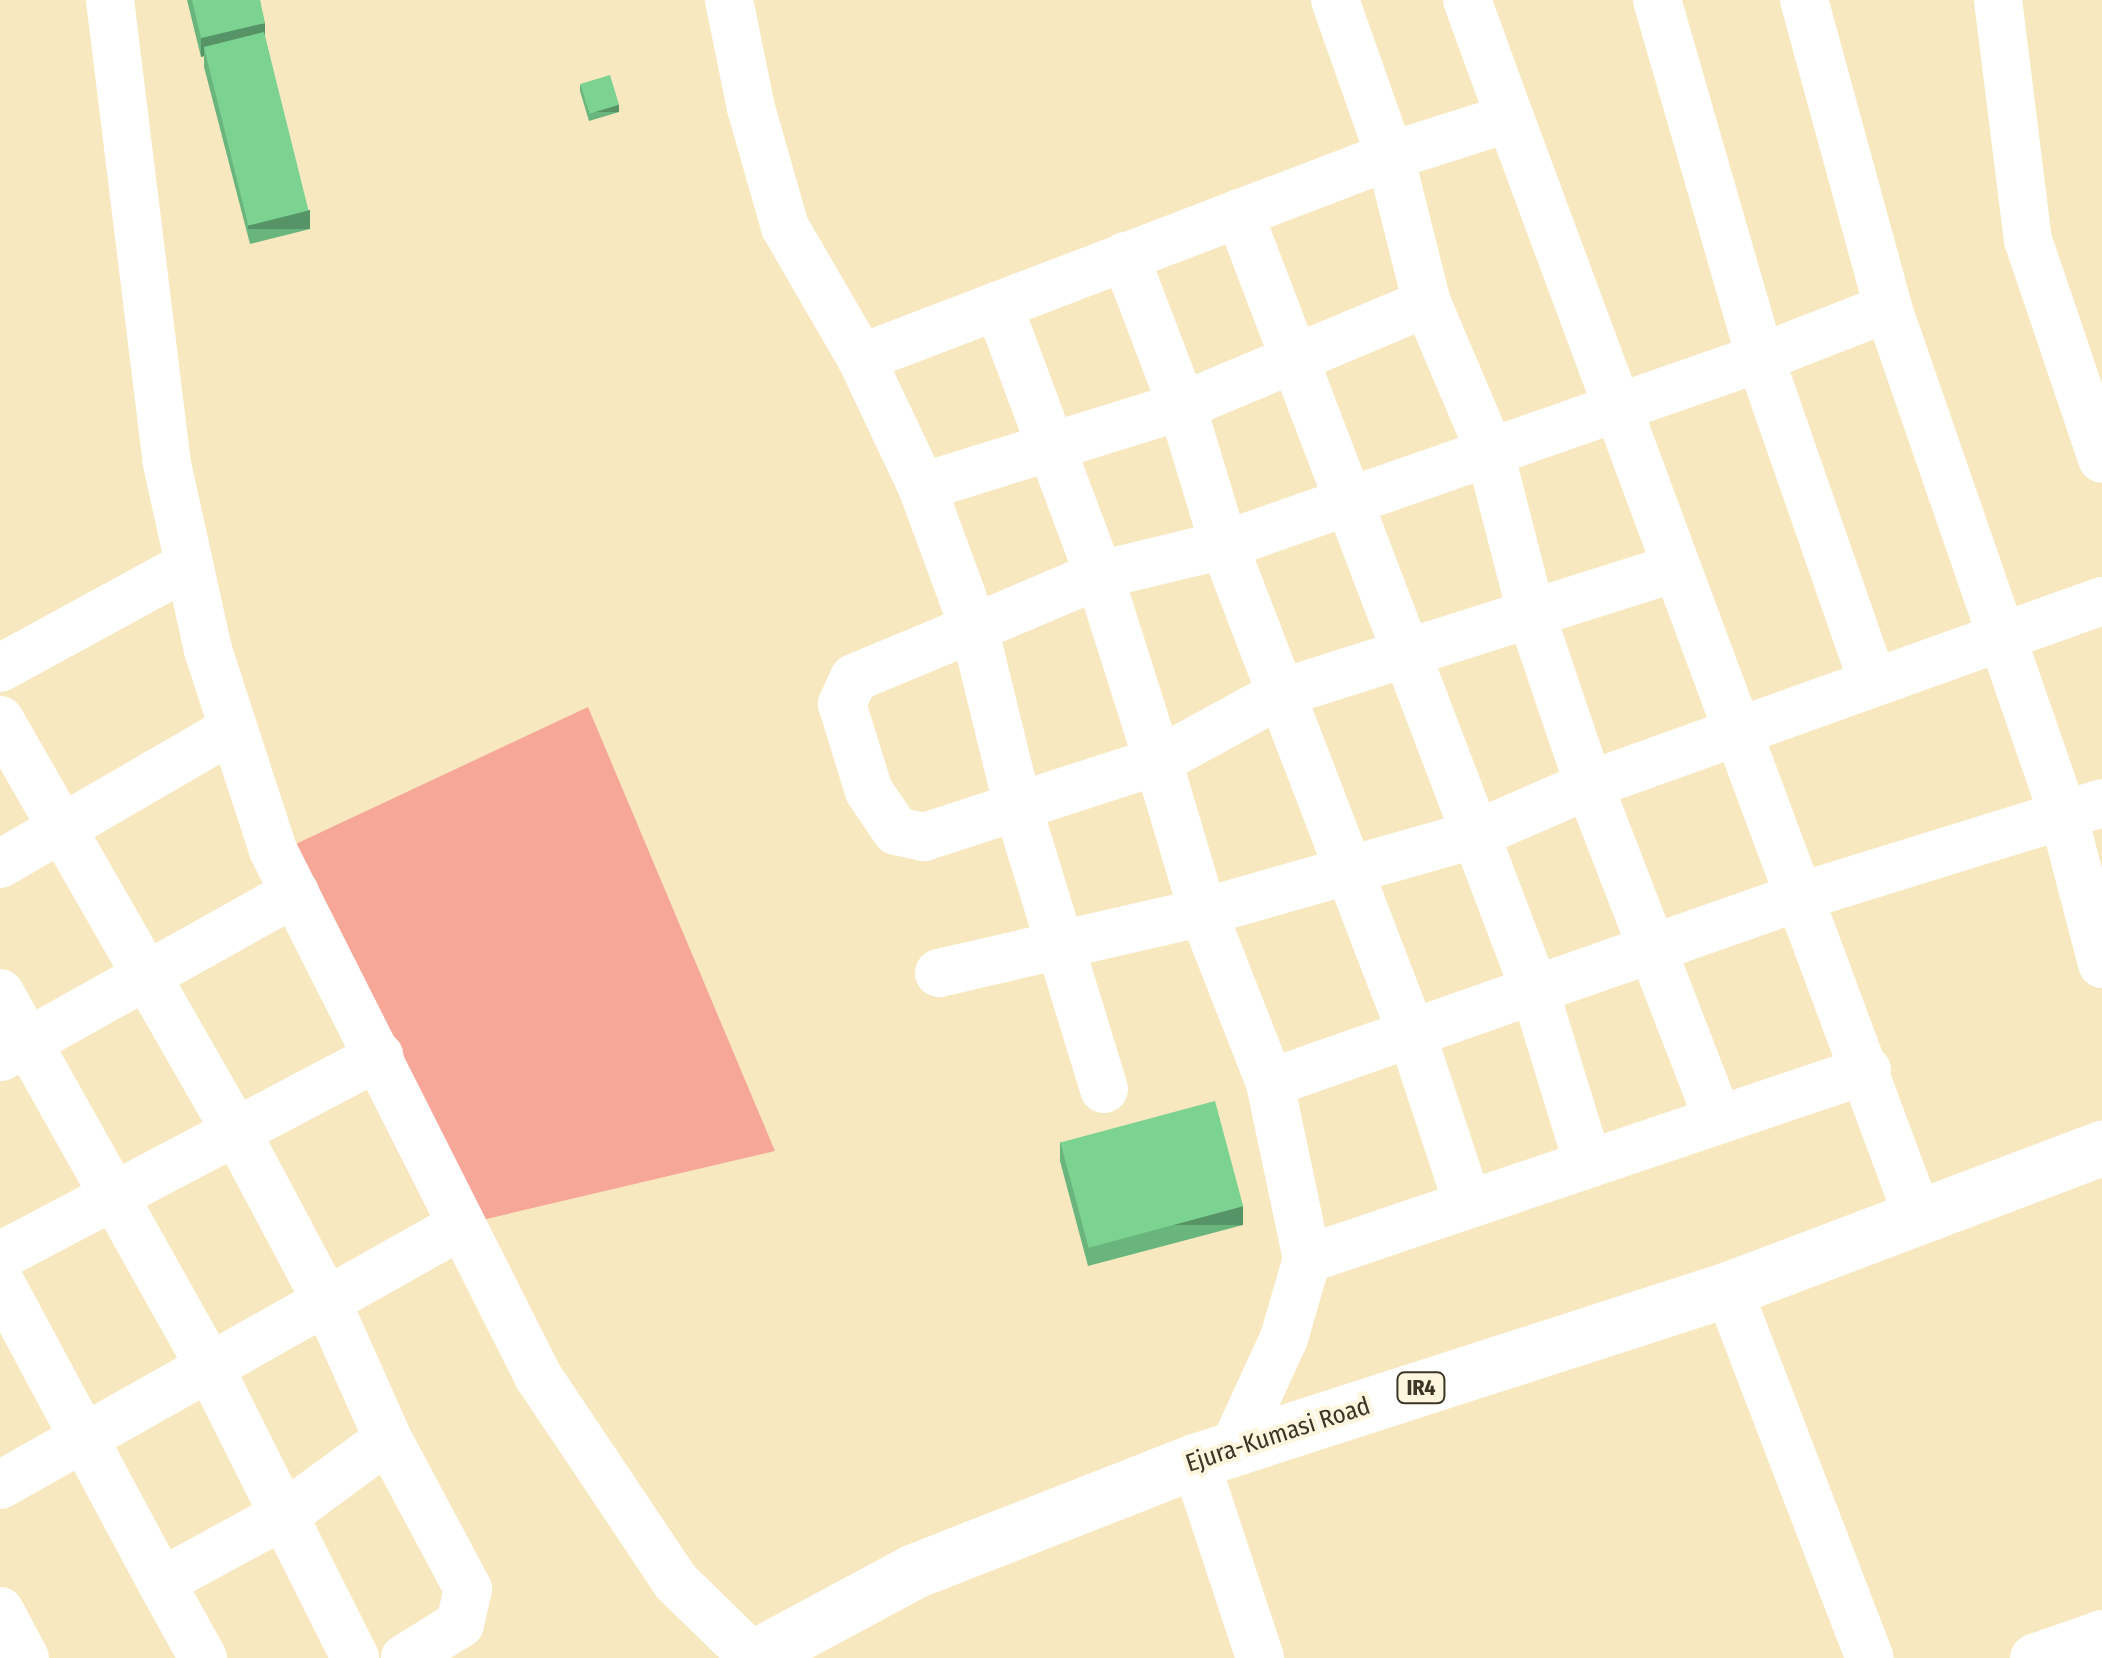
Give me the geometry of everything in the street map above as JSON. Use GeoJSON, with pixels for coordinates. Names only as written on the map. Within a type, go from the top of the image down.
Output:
{"type":"FeatureCollection","features":[{"type":"Feature","properties":{"kind":"main road","name":"Ejura-Kumasi Road"},"geometry":{"type":"LineString","coordinates":[[753,1658],[914,1571],[1214,1455],[1728,1289],[2102,1148]]}},
{"type":"Feature","properties":{"kind":"street"},"geometry":{"type":"LineString","coordinates":[[110,0],[166,458],[187,566],[231,730],[295,894],[538,1376],[676,1582],[753,1658]]}},
{"type":"Feature","properties":{"kind":"street"},"geometry":{"type":"LineString","coordinates":[[729,0],[785,227],[861,358],[922,487],[974,628],[1018,807],[1104,1089]]}},
{"type":"Feature","properties":{"kind":"street"},"geometry":{"type":"LineString","coordinates":[[1335,0],[1390,156],[1427,303],[1489,449],[1532,617],[1589,785],[1718,1120]]}},
{"type":"Feature","properties":{"kind":"street"},"geometry":{"type":"LineString","coordinates":[[1466,0],[1622,405],[1675,568],[1802,896],[1918,1218]]}},
{"type":"Feature","properties":{"kind":"street"},"geometry":{"type":"LineString","coordinates":[[1657,0],[1760,358],[1872,680]]}},
{"type":"Feature","properties":{"kind":"street"},"geometry":{"type":"LineString","coordinates":[[1804,0],[1888,308],[2006,640],[2083,809],[2102,964]]}},
{"type":"Feature","properties":{"kind":"street"},"geometry":{"type":"LineString","coordinates":[[1998,0],[2028,240],[2102,459]]}},
{"type":"Feature","properties":{"kind":"street"},"geometry":{"type":"LineString","coordinates":[[861,358],[1390,156],[1510,118]]}},
{"type":"Feature","properties":{"kind":"street"},"geometry":{"type":"LineString","coordinates":[[1239,213],[1290,358],[1349,501],[1534,988],[1588,1164]]}},
{"type":"Feature","properties":{"kind":"street"},"geometry":{"type":"LineString","coordinates":[[1125,256],[1182,406],[1224,545],[1284,692],[1345,871],[1411,1032],[1468,1204]]}},
{"type":"Feature","properties":{"kind":"street"},"geometry":{"type":"LineString","coordinates":[[922,487],[1052,450],[1182,406],[1427,303]]}},
{"type":"Feature","properties":{"kind":"street"},"geometry":{"type":"LineString","coordinates":[[998,305],[1099,575],[1203,912],[1270,1083],[1307,1258],[1284,1338],[1214,1455],[1260,1658]]}},
{"type":"Feature","properties":{"kind":"street"},"geometry":{"type":"LineString","coordinates":[[1675,568],[1532,617],[1284,692],[1158,761],[924,837],[896,831],[869,791],[842,704],[854,678],[1099,575],[1224,545],[1489,449],[1760,358],[1888,308]]}},
{"type":"Feature","properties":{"kind":"street"},"geometry":{"type":"LineString","coordinates":[[0,668],[187,566]]}},
{"type":"Feature","properties":{"kind":"street"},"geometry":{"type":"LineString","coordinates":[[939,973],[1203,912],[1474,835],[1589,785],[1872,680],[2006,640],[2102,601]]}},
{"type":"Feature","properties":{"kind":"street"},"geometry":{"type":"LineString","coordinates":[[0,720],[237,1133],[327,1302],[388,1439],[468,1589],[460,1624],[405,1658]]}},
{"type":"Feature","properties":{"kind":"street"},"geometry":{"type":"LineString","coordinates":[[0,864],[231,730]]}},
{"type":"Feature","properties":{"kind":"street"},"geometry":{"type":"LineString","coordinates":[[1270,1083],[1802,896],[2083,809]]}},
{"type":"Feature","properties":{"kind":"street"},"geometry":{"type":"LineString","coordinates":[[13,1050],[150,978],[295,894]]}},
{"type":"Feature","properties":{"kind":"street"},"geometry":{"type":"LineString","coordinates":[[0,993],[13,1050],[110,1199],[209,1366],[355,1658]]}},
{"type":"Feature","properties":{"kind":"street"},"geometry":{"type":"LineString","coordinates":[[0,1256],[379,1056]]}},
{"type":"Feature","properties":{"kind":"street"},"geometry":{"type":"LineString","coordinates":[[1307,1258],[1867,1070]]}},
{"type":"Feature","properties":{"kind":"street"},"geometry":{"type":"LineString","coordinates":[[0,1485],[86,1432],[460,1226]]}},
{"type":"Feature","properties":{"kind":"street"},"geometry":{"type":"LineString","coordinates":[[0,1282],[86,1432],[203,1658]]}},
{"type":"Feature","properties":{"kind":"street"},"geometry":{"type":"LineString","coordinates":[[1728,1289],[1870,1658]]}},
{"type":"Feature","properties":{"kind":"street"},"geometry":{"type":"LineString","coordinates":[[161,1582],[286,1514],[388,1439]]}},
{"type":"Feature","properties":{"kind":"street"},"geometry":{"type":"LineString","coordinates":[[2034,1658],[2102,1634]]}},
{"type":"Feature","properties":{"kind":"shaded area"},"geometry":{"type":"Polygon","coordinates":[[[588,707],[775,1151],[465,1224],[283,850],[588,707]]]}},
{"type":"Feature","properties":{"kind":"building"},"geometry":{"type":"Polygon","coordinates":[[[192,0],[260,0],[265,23],[201,38],[192,0]]]}},
{"type":"Feature","properties":{"kind":"building"},"geometry":{"type":"Polygon","coordinates":[[[264,32],[309,211],[248,226],[204,47],[264,32]]]}},
{"type":"Feature","properties":{"kind":"building"},"geometry":{"type":"Polygon","coordinates":[[[610,75],[619,105],[589,114],[580,84],[610,75]]]}},
{"type":"Feature","properties":{"kind":"building"},"geometry":{"type":"Polygon","coordinates":[[[1215,1101],[1243,1206],[1089,1248],[1060,1142],[1215,1101]]]}}]}
